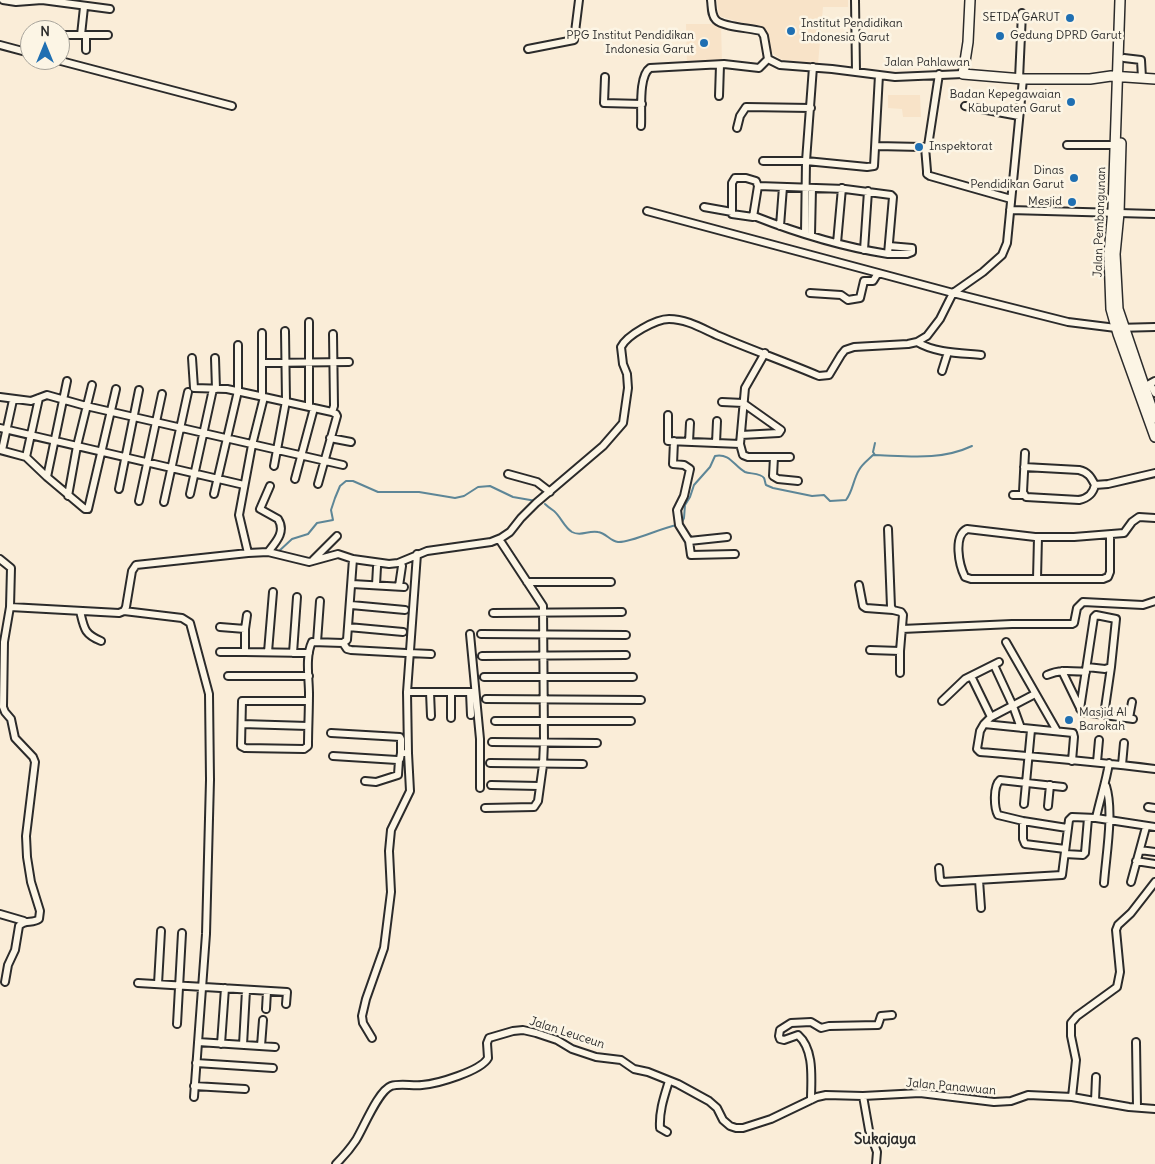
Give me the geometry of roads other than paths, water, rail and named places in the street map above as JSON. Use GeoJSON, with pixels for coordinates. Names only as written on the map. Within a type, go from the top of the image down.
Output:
{"type":"FeatureCollection","features":[{"type":"Feature","properties":{"kind":"main road"},"geometry":{"type":"LineString","coordinates":[[963,74],[968,42],[970,0]]}},
{"type":"Feature","properties":{"kind":"main road","name":"Jalan Pembangunan"},"geometry":{"type":"LineString","coordinates":[[1120,0],[1123,10]]}},
{"type":"Feature","properties":{"kind":"main road","name":"Jalan Pembangunan"},"geometry":{"type":"LineString","coordinates":[[1116,213],[1115,144],[1123,53],[1123,10],[1126,0]]}},
{"type":"Feature","properties":{"kind":"main road","name":"Jalan Pahlawan"},"geometry":{"type":"LineString","coordinates":[[963,74],[1021,79],[1090,79],[1121,76],[1155,79]]}},
{"type":"Feature","properties":{"kind":"main road","name":"Jalan Pembangunan"},"geometry":{"type":"LineString","coordinates":[[1121,76],[1116,213],[1109,254],[1111,310],[1149,384],[1155,418]]}},
{"type":"Feature","properties":{"kind":"main road","name":"Jalan Pembangunan"},"geometry":{"type":"LineString","coordinates":[[1120,328],[1155,437]]}},
{"type":"Feature","properties":{"kind":"street"},"geometry":{"type":"LineString","coordinates":[[3,0],[16,2],[31,0],[58,1],[86,4],[110,10]]}},
{"type":"Feature","properties":{"kind":"street"},"geometry":{"type":"LineString","coordinates":[[528,49],[574,40],[579,0]]}},
{"type":"Feature","properties":{"kind":"street"},"geometry":{"type":"LineString","coordinates":[[641,126],[641,85],[647,70],[650,68],[720,64],[759,68],[768,59],[762,33],[754,29],[720,22],[713,14],[711,0]]}},
{"type":"Feature","properties":{"kind":"street"},"geometry":{"type":"LineString","coordinates":[[855,0],[856,72]]}},
{"type":"Feature","properties":{"kind":"street"},"geometry":{"type":"LineString","coordinates":[[86,4],[84,35],[86,50]]}},
{"type":"Feature","properties":{"kind":"street"},"geometry":{"type":"LineString","coordinates":[[124,611],[133,566],[136,565],[268,552],[302,561],[312,561],[338,554],[353,559],[389,564],[398,563],[427,551],[499,539],[510,532],[526,514],[603,446],[623,423],[628,388],[621,347],[629,336],[660,320],[684,320],[720,337],[765,353],[818,376],[825,377],[829,375],[845,350],[854,347],[917,342],[927,336],[940,319],[953,293],[978,277],[1002,255],[1007,243],[1019,116],[1022,13]]}},
{"type":"Feature","properties":{"kind":"street"},"geometry":{"type":"LineString","coordinates":[[70,35],[108,35]]}},
{"type":"Feature","properties":{"kind":"street"},"geometry":{"type":"LineString","coordinates":[[0,45],[20,50]]}},
{"type":"Feature","properties":{"kind":"street"},"geometry":{"type":"LineString","coordinates":[[1123,53],[1142,61],[1142,78]]}},
{"type":"Feature","properties":{"kind":"street","name":"Jalan Pahlawan"},"geometry":{"type":"LineString","coordinates":[[768,59],[780,65],[903,77],[963,74]]}},
{"type":"Feature","properties":{"kind":"street"},"geometry":{"type":"LineString","coordinates":[[70,63],[232,106]]}},
{"type":"Feature","properties":{"kind":"street"},"geometry":{"type":"LineString","coordinates":[[719,96],[720,64]]}},
{"type":"Feature","properties":{"kind":"street"},"geometry":{"type":"LineString","coordinates":[[808,234],[809,188],[806,162],[813,67]]}},
{"type":"Feature","properties":{"kind":"street"},"geometry":{"type":"LineString","coordinates":[[938,74],[929,143],[925,147],[927,174],[1011,199]]}},
{"type":"Feature","properties":{"kind":"street"},"geometry":{"type":"LineString","coordinates":[[763,161],[806,162],[872,168],[875,163],[879,75]]}},
{"type":"Feature","properties":{"kind":"street"},"geometry":{"type":"LineString","coordinates":[[605,77],[604,103],[642,104]]}},
{"type":"Feature","properties":{"kind":"street"},"geometry":{"type":"LineString","coordinates":[[965,106],[1019,116]]}},
{"type":"Feature","properties":{"kind":"street"},"geometry":{"type":"LineString","coordinates":[[737,128],[740,116],[746,107],[811,108]]}},
{"type":"Feature","properties":{"kind":"street"},"geometry":{"type":"LineString","coordinates":[[1068,144],[1115,144]]}},
{"type":"Feature","properties":{"kind":"street"},"geometry":{"type":"LineString","coordinates":[[876,146],[925,147]]}},
{"type":"Feature","properties":{"kind":"street"},"geometry":{"type":"LineString","coordinates":[[732,212],[732,183],[735,178],[754,180],[758,186],[754,216]]}},
{"type":"Feature","properties":{"kind":"street"},"geometry":{"type":"LineString","coordinates":[[758,186],[842,188],[888,193],[893,197],[888,254]]}},
{"type":"Feature","properties":{"kind":"street"},"geometry":{"type":"LineString","coordinates":[[780,226],[783,187]]}},
{"type":"Feature","properties":{"kind":"street"},"geometry":{"type":"LineString","coordinates":[[838,243],[842,188]]}},
{"type":"Feature","properties":{"kind":"street"},"geometry":{"type":"LineString","coordinates":[[864,250],[868,191]]}},
{"type":"Feature","properties":{"kind":"street"},"geometry":{"type":"LineString","coordinates":[[704,207],[732,212],[734,215],[750,218],[754,216],[780,226],[864,250],[888,254],[907,254],[912,252],[912,248],[889,246]]}},
{"type":"Feature","properties":{"kind":"street"},"geometry":{"type":"LineString","coordinates":[[1010,210],[1155,214]]}},
{"type":"Feature","properties":{"kind":"street"},"geometry":{"type":"LineString","coordinates":[[647,212],[1068,322],[1120,328],[1155,326]]}},
{"type":"Feature","properties":{"kind":"street"},"geometry":{"type":"LineString","coordinates":[[810,293],[842,295],[848,300],[860,298],[864,281],[873,281],[878,273]]}},
{"type":"Feature","properties":{"kind":"street"},"geometry":{"type":"LineString","coordinates":[[296,478],[312,407],[309,322]]}},
{"type":"Feature","properties":{"kind":"street"},"geometry":{"type":"LineString","coordinates":[[274,466],[286,401],[285,330]]}},
{"type":"Feature","properties":{"kind":"street"},"geometry":{"type":"LineString","coordinates":[[248,553],[240,515],[244,485],[263,397],[262,333]]}},
{"type":"Feature","properties":{"kind":"street"},"geometry":{"type":"LineString","coordinates":[[332,412],[334,406],[334,334]]}},
{"type":"Feature","properties":{"kind":"street"},"geometry":{"type":"LineString","coordinates":[[917,342],[925,347],[948,352],[981,355]]}},
{"type":"Feature","properties":{"kind":"street"},"geometry":{"type":"LineString","coordinates":[[214,494],[238,391],[238,345]]}},
{"type":"Feature","properties":{"kind":"street"},"geometry":{"type":"LineString","coordinates":[[942,371],[948,352]]}},
{"type":"Feature","properties":{"kind":"street"},"geometry":{"type":"LineString","coordinates":[[765,353],[745,388],[740,444],[745,457],[790,457]]}},
{"type":"Feature","properties":{"kind":"street"},"geometry":{"type":"LineString","coordinates":[[192,358],[193,387],[238,391],[336,414],[318,484]]}},
{"type":"Feature","properties":{"kind":"street"},"geometry":{"type":"LineString","coordinates":[[190,494],[215,389],[215,358]]}},
{"type":"Feature","properties":{"kind":"street"},"geometry":{"type":"LineString","coordinates":[[263,363],[349,362]]}},
{"type":"Feature","properties":{"kind":"street"},"geometry":{"type":"LineString","coordinates":[[47,477],[67,381]]}},
{"type":"Feature","properties":{"kind":"street"},"geometry":{"type":"LineString","coordinates":[[1149,384],[1155,393]]}},
{"type":"Feature","properties":{"kind":"street"},"geometry":{"type":"LineString","coordinates":[[68,496],[77,446],[92,385]]}},
{"type":"Feature","properties":{"kind":"street"},"geometry":{"type":"LineString","coordinates":[[13,400],[3,429],[1,450],[26,457],[68,496],[86,509],[90,508],[116,389]]}},
{"type":"Feature","properties":{"kind":"street"},"geometry":{"type":"LineString","coordinates":[[118,489],[140,390]]}},
{"type":"Feature","properties":{"kind":"street"},"geometry":{"type":"LineString","coordinates":[[164,502],[188,392]]}},
{"type":"Feature","properties":{"kind":"street"},"geometry":{"type":"LineString","coordinates":[[140,501],[162,394]]}},
{"type":"Feature","properties":{"kind":"street"},"geometry":{"type":"LineString","coordinates":[[0,397],[31,401],[47,395],[63,398],[86,406],[344,465]]}},
{"type":"Feature","properties":{"kind":"street"},"geometry":{"type":"LineString","coordinates":[[26,457],[39,398]]}},
{"type":"Feature","properties":{"kind":"street"},"geometry":{"type":"LineString","coordinates":[[722,402],[743,403],[781,430],[781,432],[741,435]]}},
{"type":"Feature","properties":{"kind":"street"},"geometry":{"type":"LineString","coordinates":[[668,415],[668,441],[740,444]]}},
{"type":"Feature","properties":{"kind":"street"},"geometry":{"type":"LineString","coordinates":[[716,443],[717,421]]}},
{"type":"Feature","properties":{"kind":"street"},"geometry":{"type":"LineString","coordinates":[[689,442],[690,423]]}},
{"type":"Feature","properties":{"kind":"street"},"geometry":{"type":"LineString","coordinates":[[3,429],[244,485]]}},
{"type":"Feature","properties":{"kind":"street"},"geometry":{"type":"LineString","coordinates":[[330,438],[351,442]]}},
{"type":"Feature","properties":{"kind":"street"},"geometry":{"type":"LineString","coordinates":[[674,441],[673,464],[684,465],[690,469],[684,496],[677,510],[679,525],[689,541],[691,555],[735,554]]}},
{"type":"Feature","properties":{"kind":"street"},"geometry":{"type":"LineString","coordinates":[[1024,496],[1025,453]]}},
{"type":"Feature","properties":{"kind":"street"},"geometry":{"type":"LineString","coordinates":[[774,457],[773,476],[778,480],[798,481]]}},
{"type":"Feature","properties":{"kind":"street"},"geometry":{"type":"LineString","coordinates":[[1013,494],[1036,498],[1079,500],[1087,498],[1094,491],[1095,485],[1085,471],[1024,467]]}},
{"type":"Feature","properties":{"kind":"street"},"geometry":{"type":"LineString","coordinates":[[1095,485],[1108,484],[1155,473]]}},
{"type":"Feature","properties":{"kind":"street"},"geometry":{"type":"LineString","coordinates":[[508,474],[537,482],[550,492]]}},
{"type":"Feature","properties":{"kind":"street"},"geometry":{"type":"LineString","coordinates":[[268,552],[280,535],[281,527],[278,518],[260,508],[270,486]]}},
{"type":"Feature","properties":{"kind":"street"},"geometry":{"type":"LineString","coordinates":[[1110,535],[1110,572],[1108,577],[1103,579],[971,579],[965,577],[962,570],[959,551],[960,536],[967,529],[1038,537],[1110,535],[1124,533],[1132,522],[1139,517],[1155,518]]}},
{"type":"Feature","properties":{"kind":"street"},"geometry":{"type":"LineString","coordinates":[[888,529],[893,610]]}},
{"type":"Feature","properties":{"kind":"street"},"geometry":{"type":"LineString","coordinates":[[312,561],[337,536]]}},
{"type":"Feature","properties":{"kind":"street"},"geometry":{"type":"LineString","coordinates":[[689,541],[728,537]]}},
{"type":"Feature","properties":{"kind":"street"},"geometry":{"type":"LineString","coordinates":[[1037,579],[1038,537]]}},
{"type":"Feature","properties":{"kind":"street"},"geometry":{"type":"LineString","coordinates":[[485,808],[534,807],[538,801],[543,764],[543,606],[499,539]]}},
{"type":"Feature","properties":{"kind":"street"},"geometry":{"type":"LineString","coordinates":[[365,781],[376,782],[398,775],[402,755],[408,653],[417,554]]}},
{"type":"Feature","properties":{"kind":"street"},"geometry":{"type":"LineString","coordinates":[[0,559],[11,568],[10,607],[2,643],[3,707],[11,719],[15,738],[33,757],[35,762],[26,857],[40,911],[40,919],[24,922],[0,914]]}},
{"type":"Feature","properties":{"kind":"street"},"geometry":{"type":"LineString","coordinates":[[309,701],[242,701],[240,744],[245,748],[304,749],[308,746],[309,701],[309,653],[312,642],[343,643],[347,640],[353,559]]}},
{"type":"Feature","properties":{"kind":"street"},"geometry":{"type":"LineString","coordinates":[[352,584],[402,586],[402,566]]}},
{"type":"Feature","properties":{"kind":"street"},"geometry":{"type":"LineString","coordinates":[[376,585],[377,567]]}},
{"type":"Feature","properties":{"kind":"street"},"geometry":{"type":"LineString","coordinates":[[527,582],[611,582]]}},
{"type":"Feature","properties":{"kind":"street"},"geometry":{"type":"LineString","coordinates":[[859,584],[863,606],[866,608],[893,610],[903,613],[900,673]]}},
{"type":"Feature","properties":{"kind":"street"},"geometry":{"type":"LineString","coordinates":[[268,652],[272,592]]}},
{"type":"Feature","properties":{"kind":"street"},"geometry":{"type":"LineString","coordinates":[[293,653],[297,597]]}},
{"type":"Feature","properties":{"kind":"street"},"geometry":{"type":"LineString","coordinates":[[317,642],[320,601]]}},
{"type":"Feature","properties":{"kind":"street"},"geometry":{"type":"LineString","coordinates":[[902,629],[1012,624],[1072,624],[1074,623],[1077,608],[1086,601],[1143,605],[1155,601]]}},
{"type":"Feature","properties":{"kind":"street"},"geometry":{"type":"LineString","coordinates":[[1099,615],[1101,603]]}},
{"type":"Feature","properties":{"kind":"street"},"geometry":{"type":"LineString","coordinates":[[351,605],[405,610]]}},
{"type":"Feature","properties":{"kind":"street"},"geometry":{"type":"LineString","coordinates":[[10,607],[119,613],[124,611],[182,618],[190,623],[209,694],[209,851],[206,934],[194,1097]]}},
{"type":"Feature","properties":{"kind":"street"},"geometry":{"type":"LineString","coordinates":[[80,611],[84,630],[91,637],[101,641]]}},
{"type":"Feature","properties":{"kind":"street"},"geometry":{"type":"LineString","coordinates":[[493,613],[622,612]]}},
{"type":"Feature","properties":{"kind":"street"},"geometry":{"type":"LineString","coordinates":[[244,652],[246,615]]}},
{"type":"Feature","properties":{"kind":"street"},"geometry":{"type":"LineString","coordinates":[[1080,709],[1094,617],[1099,615],[1117,620],[1104,715]]}},
{"type":"Feature","properties":{"kind":"street"},"geometry":{"type":"LineString","coordinates":[[220,627],[245,629]]}},
{"type":"Feature","properties":{"kind":"street"},"geometry":{"type":"LineString","coordinates":[[348,627],[403,632]]}},
{"type":"Feature","properties":{"kind":"street"},"geometry":{"type":"LineString","coordinates":[[470,634],[473,692],[480,739],[480,788]]}},
{"type":"Feature","properties":{"kind":"street"},"geometry":{"type":"LineString","coordinates":[[481,634],[626,635]]}},
{"type":"Feature","properties":{"kind":"street"},"geometry":{"type":"LineString","coordinates":[[1006,642],[1057,731]]}},
{"type":"Feature","properties":{"kind":"street"},"geometry":{"type":"LineString","coordinates":[[343,643],[347,649],[351,650],[431,654]]}},
{"type":"Feature","properties":{"kind":"street"},"geometry":{"type":"LineString","coordinates":[[870,650],[900,651]]}},
{"type":"Feature","properties":{"kind":"street"},"geometry":{"type":"LineString","coordinates":[[220,652],[309,653]]}},
{"type":"Feature","properties":{"kind":"street"},"geometry":{"type":"LineString","coordinates":[[482,656],[626,655]]}},
{"type":"Feature","properties":{"kind":"street"},"geometry":{"type":"LineString","coordinates":[[942,701],[958,684],[996,664],[1021,728]]}},
{"type":"Feature","properties":{"kind":"street"},"geometry":{"type":"LineString","coordinates":[[1047,676],[1062,671],[1105,669],[1111,667]]}},
{"type":"Feature","properties":{"kind":"street"},"geometry":{"type":"LineString","coordinates":[[1062,671],[1083,712],[1131,719],[1132,702]]}},
{"type":"Feature","properties":{"kind":"street"},"geometry":{"type":"LineString","coordinates":[[228,676],[309,676]]}},
{"type":"Feature","properties":{"kind":"street"},"geometry":{"type":"LineString","coordinates":[[971,676],[991,716]]}},
{"type":"Feature","properties":{"kind":"street"},"geometry":{"type":"LineString","coordinates":[[484,677],[633,677]]}},
{"type":"Feature","properties":{"kind":"street"},"geometry":{"type":"LineString","coordinates":[[407,692],[473,692]]}},
{"type":"Feature","properties":{"kind":"street"},"geometry":{"type":"LineString","coordinates":[[430,692],[431,716]]}},
{"type":"Feature","properties":{"kind":"street"},"geometry":{"type":"LineString","coordinates":[[451,692],[451,718]]}},
{"type":"Feature","properties":{"kind":"street"},"geometry":{"type":"LineString","coordinates":[[471,715],[473,692]]}},
{"type":"Feature","properties":{"kind":"street"},"geometry":{"type":"LineString","coordinates":[[1035,694],[991,716],[980,731],[978,751],[1155,768]]}},
{"type":"Feature","properties":{"kind":"street"},"geometry":{"type":"LineString","coordinates":[[486,699],[641,700]]}},
{"type":"Feature","properties":{"kind":"street"},"geometry":{"type":"LineString","coordinates":[[495,721],[631,721]]}},
{"type":"Feature","properties":{"kind":"street"},"geometry":{"type":"LineString","coordinates":[[242,724],[308,726]]}},
{"type":"Feature","properties":{"kind":"street"},"geometry":{"type":"LineString","coordinates":[[984,724],[1057,731],[1074,735],[1072,760]]}},
{"type":"Feature","properties":{"kind":"street"},"geometry":{"type":"LineString","coordinates":[[1024,804],[1031,730]]}},
{"type":"Feature","properties":{"kind":"street"},"geometry":{"type":"LineString","coordinates":[[331,733],[400,737],[410,791],[391,830],[389,851],[391,892],[384,948],[362,1016],[363,1023],[372,1038]]}},
{"type":"Feature","properties":{"kind":"street"},"geometry":{"type":"LineString","coordinates":[[1097,762],[1099,740]]}},
{"type":"Feature","properties":{"kind":"street"},"geometry":{"type":"LineString","coordinates":[[492,742],[596,743]]}},
{"type":"Feature","properties":{"kind":"street"},"geometry":{"type":"LineString","coordinates":[[1122,765],[1124,743]]}},
{"type":"Feature","properties":{"kind":"street"},"geometry":{"type":"LineString","coordinates":[[333,756],[402,755]]}},
{"type":"Feature","properties":{"kind":"street"},"geometry":{"type":"LineString","coordinates":[[490,763],[583,764]]}},
{"type":"Feature","properties":{"kind":"street"},"geometry":{"type":"LineString","coordinates":[[1096,818],[1101,794],[1106,786],[1110,763]]}},
{"type":"Feature","properties":{"kind":"street"},"geometry":{"type":"LineString","coordinates":[[1063,787],[1000,780],[996,785],[996,813],[1023,821],[1067,828]]}},
{"type":"Feature","properties":{"kind":"street"},"geometry":{"type":"LineString","coordinates":[[491,785],[539,786]]}},
{"type":"Feature","properties":{"kind":"street"},"geometry":{"type":"LineString","coordinates":[[1048,806],[1050,785]]}},
{"type":"Feature","properties":{"kind":"street"},"geometry":{"type":"LineString","coordinates":[[1104,883],[1109,820],[1109,796],[1106,786]]}},
{"type":"Feature","properties":{"kind":"street"},"geometry":{"type":"LineString","coordinates":[[939,868],[942,882],[1062,875],[1067,828],[1072,817],[1096,818],[1155,827]]}},
{"type":"Feature","properties":{"kind":"street"},"geometry":{"type":"LineString","coordinates":[[1023,821],[1022,839],[1025,844],[1081,855],[1086,853],[1088,818]]}},
{"type":"Feature","properties":{"kind":"street"},"geometry":{"type":"LineString","coordinates":[[1131,882],[1146,827]]}},
{"type":"Feature","properties":{"kind":"street"},"geometry":{"type":"LineString","coordinates":[[1140,850],[1155,852]]}},
{"type":"Feature","properties":{"kind":"street"},"geometry":{"type":"LineString","coordinates":[[1136,861],[1155,864]]}},
{"type":"Feature","properties":{"kind":"street"},"geometry":{"type":"LineString","coordinates":[[980,880],[981,908]]}},
{"type":"Feature","properties":{"kind":"street"},"geometry":{"type":"LineString","coordinates":[[1072,1098],[1076,1060],[1071,1036],[1071,1023],[1077,1016],[1117,987],[1120,972],[1116,930],[1118,925],[1131,913],[1155,882]]}},
{"type":"Feature","properties":{"kind":"street"},"geometry":{"type":"LineString","coordinates":[[5,982],[8,965],[15,950],[18,926],[24,922]]}},
{"type":"Feature","properties":{"kind":"street"},"geometry":{"type":"LineString","coordinates":[[158,984],[161,931]]}},
{"type":"Feature","properties":{"kind":"street"},"geometry":{"type":"LineString","coordinates":[[177,1024],[182,933]]}},
{"type":"Feature","properties":{"kind":"street"},"geometry":{"type":"LineString","coordinates":[[138,983],[287,992],[286,1004]]}},
{"type":"Feature","properties":{"kind":"street"},"geometry":{"type":"LineString","coordinates":[[222,1044],[225,988]]}},
{"type":"Feature","properties":{"kind":"street"},"geometry":{"type":"LineString","coordinates":[[243,1045],[246,990]]}},
{"type":"Feature","properties":{"kind":"street"},"geometry":{"type":"LineString","coordinates":[[266,1009],[267,991]]}},
{"type":"Feature","properties":{"kind":"street"},"geometry":{"type":"LineString","coordinates":[[811,1100],[810,1063],[805,1046],[798,1036],[784,1040],[780,1039],[780,1030],[793,1023],[812,1022],[821,1028],[829,1026],[878,1025],[881,1016],[892,1015]]}},
{"type":"Feature","properties":{"kind":"street"},"geometry":{"type":"LineString","coordinates":[[261,1046],[262,1020]]}},
{"type":"Feature","properties":{"kind":"street","name":"Jalan Leuceun"},"geometry":{"type":"LineString","coordinates":[[336,1164],[356,1140],[377,1100],[387,1088],[393,1085],[422,1085],[440,1082],[479,1067],[488,1058],[487,1043],[490,1038],[513,1031],[523,1030],[536,1033],[596,1057],[621,1060],[634,1069],[648,1072],[678,1084],[713,1104],[723,1120],[736,1128],[743,1128],[826,1095],[862,1096]]}},
{"type":"Feature","properties":{"kind":"street"},"geometry":{"type":"LineString","coordinates":[[198,1042],[275,1047]]}},
{"type":"Feature","properties":{"kind":"street"},"geometry":{"type":"LineString","coordinates":[[1136,1042],[1137,1107]]}},
{"type":"Feature","properties":{"kind":"street"},"geometry":{"type":"LineString","coordinates":[[196,1063],[273,1068]]}},
{"type":"Feature","properties":{"kind":"street"},"geometry":{"type":"LineString","coordinates":[[1095,1101],[1096,1077]]}},
{"type":"Feature","properties":{"kind":"street"},"geometry":{"type":"LineString","coordinates":[[667,1132],[660,1128],[660,1120],[662,1104],[669,1081]]}},
{"type":"Feature","properties":{"kind":"street"},"geometry":{"type":"LineString","coordinates":[[194,1086],[245,1089]]}},
{"type":"Feature","properties":{"kind":"street","name":"Jalan Panawuan"},"geometry":{"type":"LineString","coordinates":[[862,1096],[920,1093],[994,1102],[1011,1101],[1028,1095],[1072,1098],[1155,1109]]}},
{"type":"Feature","properties":{"kind":"street"},"geometry":{"type":"LineString","coordinates":[[862,1096],[869,1130],[877,1152],[876,1164]]}},
{"type":"Feature","properties":{"kind":"waterway"},"geometry":{"type":"LineString","coordinates":[[875,443],[873,452],[875,455]]}},
{"type":"Feature","properties":{"kind":"waterway"},"geometry":{"type":"LineString","coordinates":[[681,524],[684,518],[685,505],[694,485],[710,467],[715,456],[724,456],[745,472],[760,475],[764,478],[766,485],[773,488],[812,496],[824,495],[830,501],[846,500],[860,468],[873,455],[936,456],[960,451],[972,446]]}},
{"type":"Feature","properties":{"kind":"waterway"},"geometry":{"type":"LineString","coordinates":[[278,552],[292,539],[308,534],[317,523],[333,520],[331,510],[340,486],[346,481],[353,481],[378,492],[419,492],[455,498],[464,496],[478,487],[490,486],[513,497],[536,501]]}},
{"type":"Feature","properties":{"kind":"waterway"},"geometry":{"type":"LineString","coordinates":[[545,504],[556,513],[572,532],[578,534],[598,532],[618,542],[624,542],[677,525]]}},
{"type":"Feature","properties":{"kind":"place","name":"SETDA GARUT"},"geometry":{"type":"Point","coordinates":[1070,18]}},
{"type":"Feature","properties":{"kind":"place","name":"Institut Pendidikan Indonesia Garut"},"geometry":{"type":"Point","coordinates":[791,31]}},
{"type":"Feature","properties":{"kind":"place","name":"Gedung DPRD Garut"},"geometry":{"type":"Point","coordinates":[1000,36]}},
{"type":"Feature","properties":{"kind":"place","name":"PPG Institut Pendidikan Indonesia Garut"},"geometry":{"type":"Point","coordinates":[704,43]}},
{"type":"Feature","properties":{"kind":"place","name":"Badan Kepegawaian Kabupaten Garut"},"geometry":{"type":"Point","coordinates":[1071,102]}},
{"type":"Feature","properties":{"kind":"place","name":"Inspektorat"},"geometry":{"type":"Point","coordinates":[919,147]}},
{"type":"Feature","properties":{"kind":"place","name":"Dinas Pendidikan Garut"},"geometry":{"type":"Point","coordinates":[1074,178]}},
{"type":"Feature","properties":{"kind":"place","name":"Mesjid"},"geometry":{"type":"Point","coordinates":[1072,202]}},
{"type":"Feature","properties":{"kind":"place","name":"Masjid Al Barokah"},"geometry":{"type":"Point","coordinates":[1069,720]}},
{"type":"Feature","properties":{"kind":"district","name":"Sukajaya"},"geometry":{"type":"Point","coordinates":[885,1140]}}]}
